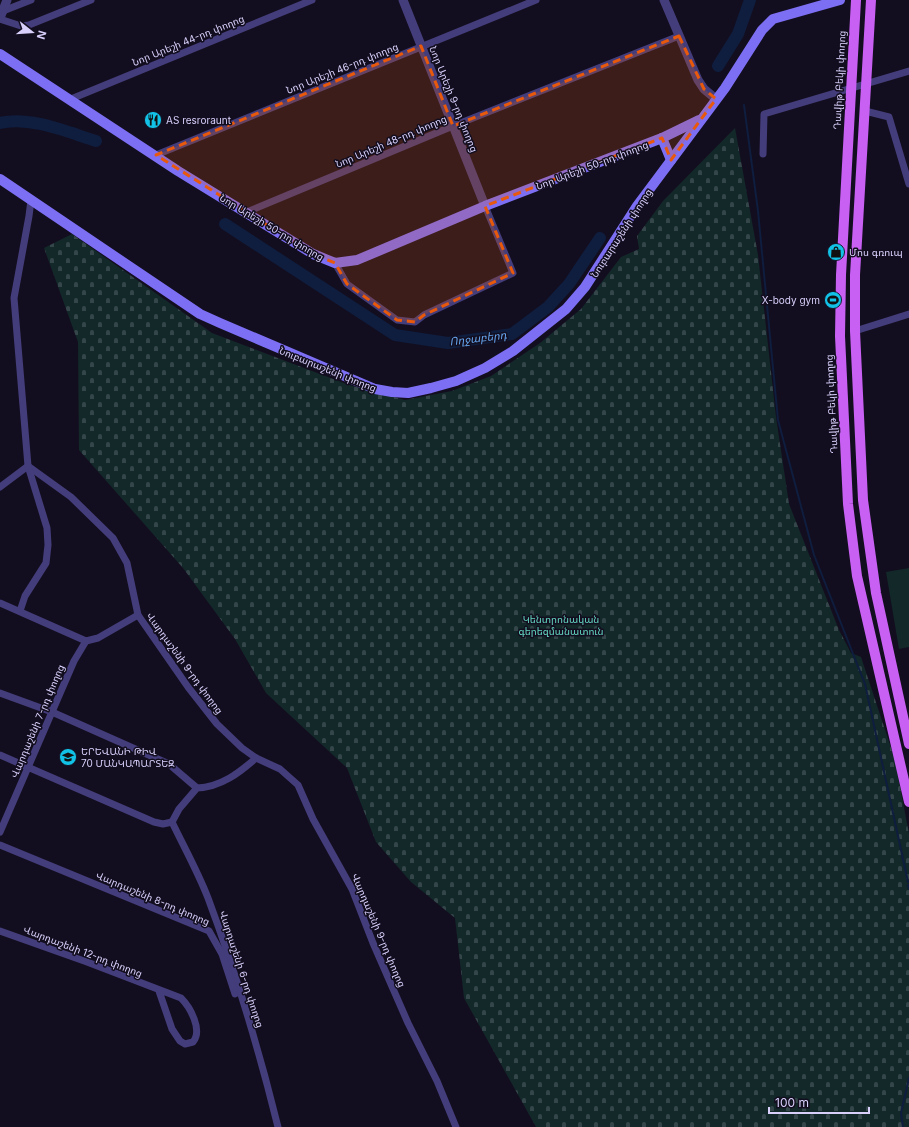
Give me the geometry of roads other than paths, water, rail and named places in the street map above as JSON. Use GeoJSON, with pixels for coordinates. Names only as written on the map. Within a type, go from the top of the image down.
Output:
{"type":"FeatureCollection","features":[{"type":"Feature","properties":{"kind":"main road","name":"Նուբարաշենի փողոց"},"geometry":{"type":"LineString","coordinates":[[0,179],[200,314],[269,345],[376,389],[408,393],[456,381],[485,368],[513,351],[566,309],[585,287],[637,206],[716,99],[762,30],[773,20],[840,0]]}},
{"type":"Feature","properties":{"kind":"main road","name":"Դավիթ Բեկի փողոց"},"geometry":{"type":"LineString","coordinates":[[856,0],[841,275],[840,336],[848,504],[857,576],[909,802]]}},
{"type":"Feature","properties":{"kind":"main road"},"geometry":{"type":"LineString","coordinates":[[871,0],[855,275],[855,331],[863,500],[872,574],[909,744]]}},
{"type":"Feature","properties":{"kind":"main road","name":"Նոր Արեշի 50-րդ փողոց"},"geometry":{"type":"LineString","coordinates":[[0,54],[313,254],[335,263],[357,260],[485,206],[662,138],[701,119]]}},
{"type":"Feature","properties":{"kind":"main road"},"geometry":{"type":"LineString","coordinates":[[662,138],[671,160]]}},
{"type":"Feature","properties":{"kind":"street"},"geometry":{"type":"LineString","coordinates":[[1,16],[7,0]]}},
{"type":"Feature","properties":{"kind":"street"},"geometry":{"type":"LineString","coordinates":[[1,16],[31,0]]}},
{"type":"Feature","properties":{"kind":"street"},"geometry":{"type":"LineString","coordinates":[[1,16],[22,26],[29,25],[91,0]]}},
{"type":"Feature","properties":{"kind":"street","name":"Նոր Արեշի 44-րդ փողոց"},"geometry":{"type":"LineString","coordinates":[[71,99],[312,0]]}},
{"type":"Feature","properties":{"kind":"street","name":"Նոր Արեշի 9-րդ փողոց"},"geometry":{"type":"LineString","coordinates":[[403,0],[485,206]]}},
{"type":"Feature","properties":{"kind":"street","name":"Նոր Արեշի 46-րդ փողոց"},"geometry":{"type":"LineString","coordinates":[[156,155],[536,0]]}},
{"type":"Feature","properties":{"kind":"street"},"geometry":{"type":"LineString","coordinates":[[664,0],[704,89],[716,99]]}},
{"type":"Feature","properties":{"kind":"street","name":"Նոր Արեշի 48-րդ փողոց"},"geometry":{"type":"LineString","coordinates":[[247,212],[453,126],[679,36]]}},
{"type":"Feature","properties":{"kind":"street"},"geometry":{"type":"LineString","coordinates":[[763,154],[764,114],[909,71]]}},
{"type":"Feature","properties":{"kind":"street"},"geometry":{"type":"LineString","coordinates":[[865,111],[889,117],[909,184]]}},
{"type":"Feature","properties":{"kind":"street"},"geometry":{"type":"LineString","coordinates":[[20,611],[25,596],[48,557],[47,528],[28,466],[14,298],[29,216],[30,200]]}},
{"type":"Feature","properties":{"kind":"street"},"geometry":{"type":"LineString","coordinates":[[335,263],[347,284],[396,320],[415,322],[424,314],[513,273],[485,206]]}},
{"type":"Feature","properties":{"kind":"street"},"geometry":{"type":"LineString","coordinates":[[855,331],[909,314]]}},
{"type":"Feature","properties":{"kind":"street"},"geometry":{"type":"LineString","coordinates":[[2,482],[28,466]]}},
{"type":"Feature","properties":{"kind":"street","name":"Վարդաշենի 9-րդ փողոց"},"geometry":{"type":"LineString","coordinates":[[28,466],[71,497],[113,538],[127,563],[138,615],[188,687],[217,724],[242,748],[256,758],[280,769],[298,785],[313,818],[352,888],[373,943],[408,1023],[437,1081],[455,1127]]}},
{"type":"Feature","properties":{"kind":"street"},"geometry":{"type":"LineString","coordinates":[[0,603],[86,641],[98,638],[138,615]]}},
{"type":"Feature","properties":{"kind":"street","name":"Վարդաշենի 7-րդ փողոց"},"geometry":{"type":"LineString","coordinates":[[0,832],[74,661],[86,641]]}},
{"type":"Feature","properties":{"kind":"street"},"geometry":{"type":"LineString","coordinates":[[0,693],[52,712],[169,764],[197,788]]}},
{"type":"Feature","properties":{"kind":"street"},"geometry":{"type":"LineString","coordinates":[[0,755],[154,822],[163,824],[172,822],[185,800],[197,788],[208,787],[236,776],[256,758]]}},
{"type":"Feature","properties":{"kind":"street","name":"Վարդաշենի 6-րդ փողոց"},"geometry":{"type":"LineString","coordinates":[[172,822],[207,897],[221,935],[264,1068],[278,1127]]}},
{"type":"Feature","properties":{"kind":"street","name":"Վարդաշենի 8-րդ փողոց"},"geometry":{"type":"LineString","coordinates":[[0,845],[209,931],[222,954],[252,1045]]}},
{"type":"Feature","properties":{"kind":"street","name":"Վարդաշենի 12-րդ փողոց"},"geometry":{"type":"LineString","coordinates":[[0,931],[181,998],[187,1005],[196,1028],[197,1035],[193,1042],[185,1044],[175,1034],[159,991]]}},
{"type":"Feature","properties":{"kind":"waterway","name":"Ողջաբերդ"},"geometry":{"type":"LineString","coordinates":[[718,66],[738,34],[750,0]]}},
{"type":"Feature","properties":{"kind":"waterway"},"geometry":{"type":"LineString","coordinates":[[744,105],[758,211],[778,420],[814,555],[865,684],[908,882]]}},
{"type":"Feature","properties":{"kind":"waterway","name":"Ողջաբերդ"},"geometry":{"type":"LineString","coordinates":[[0,123],[12,121],[36,123],[96,141]]}},
{"type":"Feature","properties":{"kind":"waterway","name":"Ողջաբերդ"},"geometry":{"type":"LineString","coordinates":[[225,224],[395,335],[448,343],[512,334],[548,307],[569,284],[600,238]]}},
{"type":"Feature","properties":{"kind":"waterway"},"geometry":{"type":"LineString","coordinates":[[908,885],[909,889]]}},
{"type":"Feature","properties":{"kind":"waterway"},"geometry":{"type":"LineString","coordinates":[[903,1127],[901,1113],[909,1078]]}},
{"type":"Feature","properties":{"kind":"place","name":"AS resroraunt"},"geometry":{"type":"Point","coordinates":[153,120]}},
{"type":"Feature","properties":{"kind":"place","name":"Մոս գռուպ"},"geometry":{"type":"Point","coordinates":[836,252]}},
{"type":"Feature","properties":{"kind":"place","name":"X-body gym"},"geometry":{"type":"Point","coordinates":[833,300]}},
{"type":"Feature","properties":{"kind":"place","name":"ԵՐԵՎԱՆԻ ԹԻՎ 70 ՄԱՆԿԱՊԱՐՏԵԶ"},"geometry":{"type":"Point","coordinates":[68,757]}},
{"type":"Feature","properties":{"kind":"park label","name":"Կենտրոնական գերեզմանատուն"},"geometry":{"type":"Point","coordinates":[561,624]}}]}
